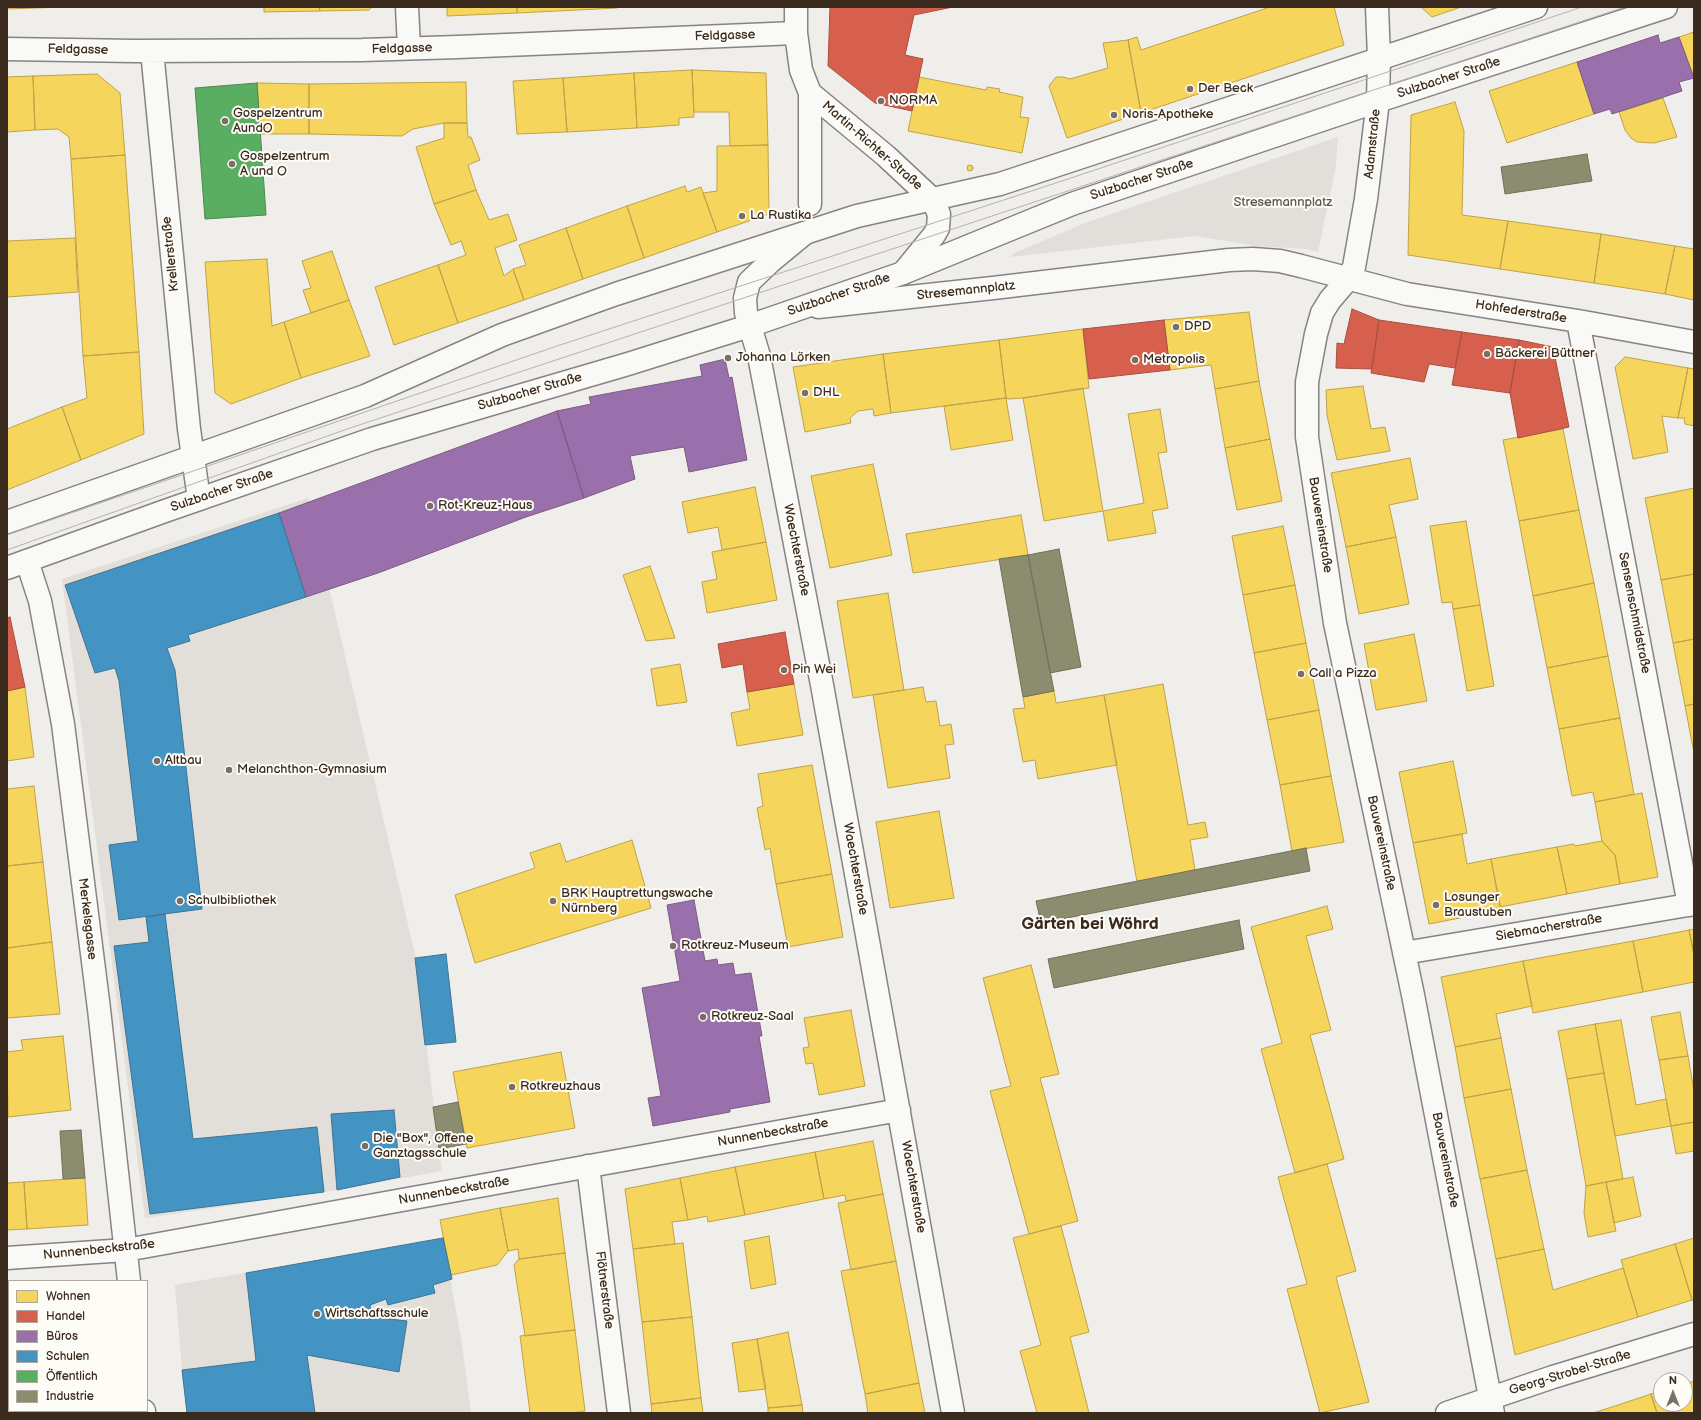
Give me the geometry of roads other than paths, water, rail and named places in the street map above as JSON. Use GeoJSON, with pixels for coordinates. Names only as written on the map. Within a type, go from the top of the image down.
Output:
{"type":"FeatureCollection","features":[{"type":"Feature","properties":{"kind":"street"},"geometry":{"type":"LineString","coordinates":[[407,7],[409,48]]}},
{"type":"Feature","properties":{"kind":"street","name":"Martin-Richter-Straße"},"geometry":{"type":"LineString","coordinates":[[796,7],[796,33],[801,70],[810,93],[810,204]]}},
{"type":"Feature","properties":{"kind":"street","name":"Adamstraße"},"geometry":{"type":"LineString","coordinates":[[1348,279],[1354,267],[1366,199],[1378,101],[1378,7]]}},
{"type":"Feature","properties":{"kind":"street"},"geometry":{"type":"LineString","coordinates":[[7,522],[365,396],[470,348],[528,325],[857,216],[1000,184],[1536,7]]}},
{"type":"Feature","properties":{"kind":"street","name":"Sulzbacher Straße"},"geometry":{"type":"LineString","coordinates":[[17,564],[386,434],[628,364],[749,326],[797,308],[903,273],[1072,204],[1378,101],[1666,7]]}},
{"type":"Feature","properties":{"kind":"street","name":"Feldgasse"},"geometry":{"type":"LineString","coordinates":[[7,49],[152,51],[409,48],[796,33]]}},
{"type":"Feature","properties":{"kind":"street","name":"Krellerstraße"},"geometry":{"type":"LineString","coordinates":[[152,51],[192,456],[199,499]]}},
{"type":"Feature","properties":{"kind":"street","name":"Martin-Richter-Straße"},"geometry":{"type":"LineString","coordinates":[[810,93],[886,156],[932,199]]}},
{"type":"Feature","properties":{"kind":"street"},"geometry":{"type":"LineString","coordinates":[[903,273],[925,248],[938,228],[939,214],[932,199]]}},
{"type":"Feature","properties":{"kind":"street","name":"Waechterstraße"},"geometry":{"type":"LineString","coordinates":[[806,232],[771,261],[749,282],[745,298],[746,313],[759,356],[821,677],[953,1413]]}},
{"type":"Feature","properties":{"kind":"street","name":"Stresemannplatz"},"geometry":{"type":"LineString","coordinates":[[797,308],[993,288],[1229,260],[1253,259],[1280,261],[1348,279]]}},
{"type":"Feature","properties":{"kind":"street","name":"Hohfederstraße"},"geometry":{"type":"LineString","coordinates":[[1348,279],[1407,294],[1578,321],[1694,342]]}},
{"type":"Feature","properties":{"kind":"street","name":"Bauvereinstraße"},"geometry":{"type":"LineString","coordinates":[[1348,279],[1330,300],[1322,313],[1316,334],[1307,382],[1307,437],[1335,623],[1404,953],[1492,1405]]}},
{"type":"Feature","properties":{"kind":"street","name":"Sensenschmidstraße"},"geometry":{"type":"LineString","coordinates":[[1578,321],[1692,904]]}},
{"type":"Feature","properties":{"kind":"street","name":"Merkelsgasse"},"geometry":{"type":"LineString","coordinates":[[17,564],[40,601],[63,724],[99,1009],[129,1280]]}},
{"type":"Feature","properties":{"kind":"street","name":"Siebmacherstraße"},"geometry":{"type":"LineString","coordinates":[[1404,953],[1692,904]]}},
{"type":"Feature","properties":{"kind":"street","name":"Nunnenbeckstraße"},"geometry":{"type":"LineString","coordinates":[[7,1258],[126,1250],[899,1110]]}},
{"type":"Feature","properties":{"kind":"street","name":"Flötnerstraße"},"geometry":{"type":"LineString","coordinates":[[588,1166],[619,1413]]}},
{"type":"Feature","properties":{"kind":"street","name":"Georg-Strobel-Straße"},"geometry":{"type":"LineString","coordinates":[[1447,1413],[1492,1405],[1694,1334]]}},
{"type":"Feature","properties":{"kind":"tram line"},"geometry":{"type":"LineString","coordinates":[[7,535],[557,346],[1068,179],[1582,7]]}},
{"type":"Feature","properties":{"kind":"tram line"},"geometry":{"type":"LineString","coordinates":[[7,550],[350,428],[1625,7]]}},
{"type":"Feature","properties":{"kind":"place","name":"Der Beck"},"geometry":{"type":"Point","coordinates":[1190,89]}},
{"type":"Feature","properties":{"kind":"place","name":"NORMA"},"geometry":{"type":"Point","coordinates":[881,101]}},
{"type":"Feature","properties":{"kind":"place","name":"Noris-Apotheke"},"geometry":{"type":"Point","coordinates":[1114,115]}},
{"type":"Feature","properties":{"kind":"place","name":"Gospelzentrum AundO"},"geometry":{"type":"Point","coordinates":[225,121]}},
{"type":"Feature","properties":{"kind":"place","name":"Gospelzentrum A und O"},"geometry":{"type":"Point","coordinates":[232,164]}},
{"type":"Feature","properties":{"kind":"place","name":"La Rustika"},"geometry":{"type":"Point","coordinates":[742,216]}},
{"type":"Feature","properties":{"kind":"place","name":"DPD"},"geometry":{"type":"Point","coordinates":[1176,327]}},
{"type":"Feature","properties":{"kind":"place","name":"Bäckerei Büttner"},"geometry":{"type":"Point","coordinates":[1487,354]}},
{"type":"Feature","properties":{"kind":"place","name":"Johanna Lörken"},"geometry":{"type":"Point","coordinates":[728,358]}},
{"type":"Feature","properties":{"kind":"place","name":"Metropolis"},"geometry":{"type":"Point","coordinates":[1135,360]}},
{"type":"Feature","properties":{"kind":"place","name":"DHL"},"geometry":{"type":"Point","coordinates":[805,393]}},
{"type":"Feature","properties":{"kind":"place","name":"Rot-Kreuz-Haus"},"geometry":{"type":"Point","coordinates":[430,506]}},
{"type":"Feature","properties":{"kind":"place","name":"Pin Wei"},"geometry":{"type":"Point","coordinates":[784,670]}},
{"type":"Feature","properties":{"kind":"place","name":"Call a Pizza"},"geometry":{"type":"Point","coordinates":[1301,674]}},
{"type":"Feature","properties":{"kind":"place","name":"Altbau"},"geometry":{"type":"Point","coordinates":[157,761]}},
{"type":"Feature","properties":{"kind":"place","name":"Melanchthon-Gymnasium"},"geometry":{"type":"Point","coordinates":[229,770]}},
{"type":"Feature","properties":{"kind":"place","name":"Schulbibliothek"},"geometry":{"type":"Point","coordinates":[180,901]}},
{"type":"Feature","properties":{"kind":"place","name":"BRK Hauptrettungswache Nürnberg"},"geometry":{"type":"Point","coordinates":[553,901]}},
{"type":"Feature","properties":{"kind":"place","name":"Losunger Braustuben"},"geometry":{"type":"Point","coordinates":[1436,905]}},
{"type":"Feature","properties":{"kind":"place","name":"Rotkreuz-Museum"},"geometry":{"type":"Point","coordinates":[673,946]}},
{"type":"Feature","properties":{"kind":"place","name":"Rotkreuz-Saal"},"geometry":{"type":"Point","coordinates":[703,1017]}},
{"type":"Feature","properties":{"kind":"place","name":"Rotkreuzhaus"},"geometry":{"type":"Point","coordinates":[512,1087]}},
{"type":"Feature","properties":{"kind":"place","name":"Die \"Box\", Offene Ganztagsschule"},"geometry":{"type":"Point","coordinates":[365,1146]}},
{"type":"Feature","properties":{"kind":"place","name":"Wirtschaftsschule"},"geometry":{"type":"Point","coordinates":[317,1314]}},
{"type":"Feature","properties":{"kind":"district","name":"Gärten bei Wöhrd"},"geometry":{"type":"Point","coordinates":[1090,925]}}]}
